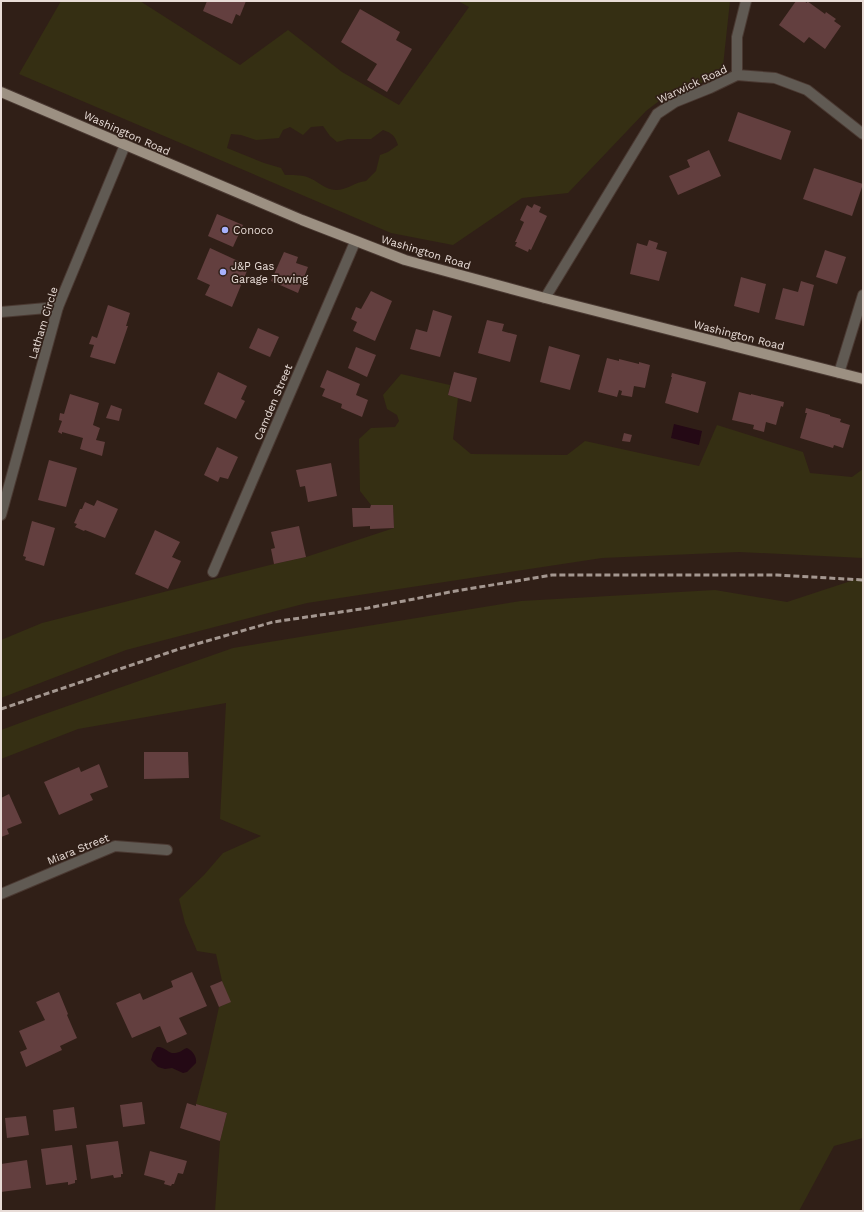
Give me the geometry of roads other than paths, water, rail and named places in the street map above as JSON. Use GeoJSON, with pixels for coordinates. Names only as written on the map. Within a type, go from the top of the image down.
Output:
{"type":"FeatureCollection","features":[{"type":"Feature","properties":{"kind":"main road","name":"Washington Road"},"geometry":{"type":"LineString","coordinates":[[1,92],[244,196],[355,242],[405,260],[545,298],[863,379]]}},
{"type":"Feature","properties":{"kind":"street"},"geometry":{"type":"LineString","coordinates":[[737,75],[737,37],[746,1]]}},
{"type":"Feature","properties":{"kind":"street","name":"Warwick Road"},"geometry":{"type":"LineString","coordinates":[[545,298],[657,114],[675,102],[737,75],[775,78],[807,90],[863,134]]}},
{"type":"Feature","properties":{"kind":"street","name":"Latham Circle"},"geometry":{"type":"LineString","coordinates":[[1,515],[58,307],[125,145]]}},
{"type":"Feature","properties":{"kind":"street","name":"Camden Street"},"geometry":{"type":"LineString","coordinates":[[213,572],[355,242]]}},
{"type":"Feature","properties":{"kind":"street"},"geometry":{"type":"LineString","coordinates":[[840,373],[863,295]]}},
{"type":"Feature","properties":{"kind":"street"},"geometry":{"type":"LineString","coordinates":[[1,312],[58,307]]}},
{"type":"Feature","properties":{"kind":"street","name":"Miara Street"},"geometry":{"type":"LineString","coordinates":[[1,894],[115,846],[167,850]]}},
{"type":"Feature","properties":{"kind":"railway"},"geometry":{"type":"LineString","coordinates":[[1,709],[179,649],[273,622],[368,608],[450,592],[552,575],[777,575],[863,580]]}},
{"type":"Feature","properties":{"kind":"place","name":"Conoco"},"geometry":{"type":"Point","coordinates":[225,230]}},
{"type":"Feature","properties":{"kind":"place","name":"J&P Gas Garage Towing"},"geometry":{"type":"Point","coordinates":[223,272]}}]}
